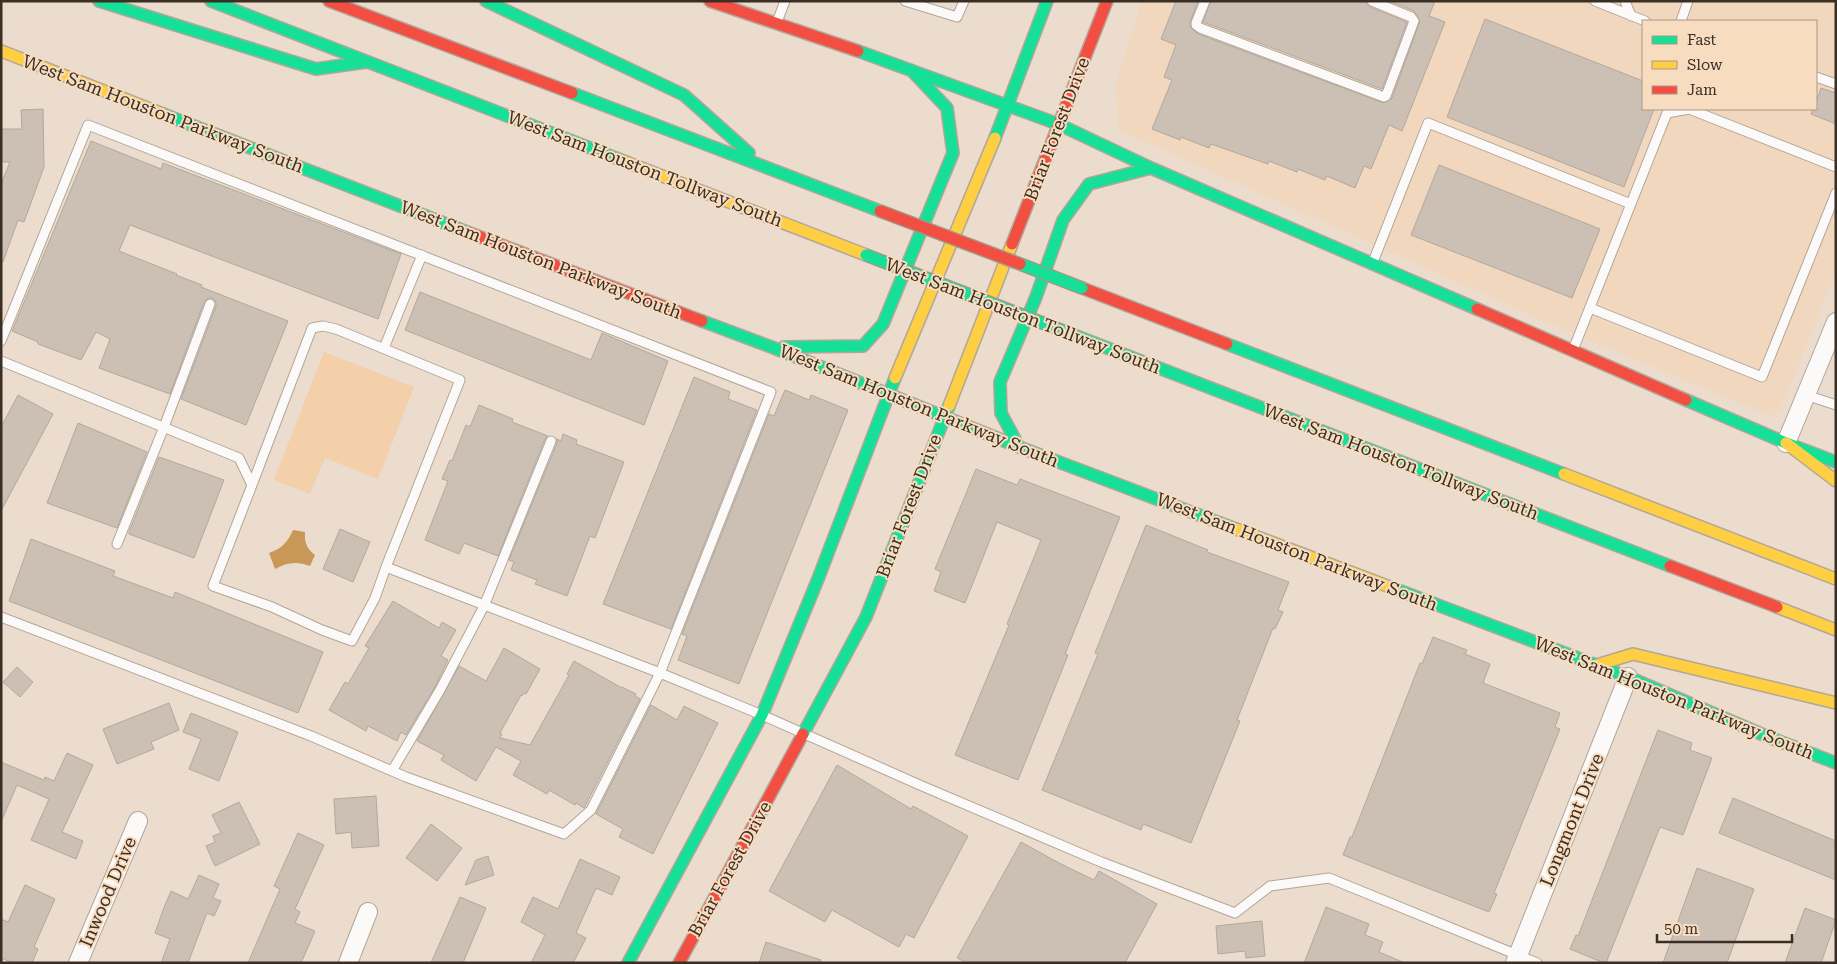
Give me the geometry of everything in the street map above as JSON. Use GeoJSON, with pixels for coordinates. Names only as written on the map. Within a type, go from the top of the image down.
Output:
{"type":"FeatureCollection","features":[{"type":"Feature","properties":{"kind":"main road"},"geometry":{"type":"LineString","coordinates":[[98,1],[316,69],[368,62]]}},
{"type":"Feature","properties":{"kind":"main road","name":"West Sam Houston Tollway South"},"geometry":{"type":"LineString","coordinates":[[211,1],[1836,630]]}},
{"type":"Feature","properties":{"kind":"main road"},"geometry":{"type":"LineString","coordinates":[[329,1],[761,164],[1836,579]]}},
{"type":"Feature","properties":{"kind":"main road"},"geometry":{"type":"LineString","coordinates":[[486,1],[684,95],[761,164]]}},
{"type":"Feature","properties":{"kind":"main road"},"geometry":{"type":"LineString","coordinates":[[710,1],[910,69],[1058,124],[1151,168],[1786,444],[1836,462]]}},
{"type":"Feature","properties":{"kind":"main road"},"geometry":{"type":"LineString","coordinates":[[628,963],[762,715],[818,579],[889,394],[1009,105],[1047,1]]}},
{"type":"Feature","properties":{"kind":"main road","name":"Briar Forest Drive"},"geometry":{"type":"LineString","coordinates":[[678,963],[804,735],[866,617],[1107,1]]}},
{"type":"Feature","properties":{"kind":"main road","name":"West Sam Houston Parkway South"},"geometry":{"type":"LineString","coordinates":[[1,51],[445,224],[774,348],[1020,447],[1628,677],[1766,736],[1836,763]]}},
{"type":"Feature","properties":{"kind":"main road"},"geometry":{"type":"LineString","coordinates":[[774,348],[863,346],[883,324],[953,153],[947,108],[910,69]]}},
{"type":"Feature","properties":{"kind":"main road"},"geometry":{"type":"LineString","coordinates":[[1020,447],[1001,413],[1000,382],[1036,297],[1063,220],[1089,184],[1151,168]]}},
{"type":"Feature","properties":{"kind":"main road"},"geometry":{"type":"LineString","coordinates":[[1786,444],[1836,482]]}},
{"type":"Feature","properties":{"kind":"main road"},"geometry":{"type":"LineString","coordinates":[[1597,665],[1633,654],[1836,704]]}},
{"type":"Feature","properties":{"kind":"street"},"geometry":{"type":"LineString","coordinates":[[1786,444],[1836,322]]}},
{"type":"Feature","properties":{"kind":"street","name":"Longmont Drive"},"geometry":{"type":"LineString","coordinates":[[1517,959],[1628,677]]}},
{"type":"Feature","properties":{"kind":"street","name":"Inwood Drive"},"geometry":{"type":"LineString","coordinates":[[78,963],[138,821]]}},
{"type":"Feature","properties":{"kind":"street"},"geometry":{"type":"LineString","coordinates":[[348,963],[368,912]]}},
{"type":"Feature","properties":{"kind":"lane"},"geometry":{"type":"LineString","coordinates":[[776,23],[785,1]]}},
{"type":"Feature","properties":{"kind":"lane"},"geometry":{"type":"LineString","coordinates":[[905,1],[957,17],[964,1]]}},
{"type":"Feature","properties":{"kind":"lane"},"geometry":{"type":"LineString","coordinates":[[1205,1],[1196,25],[1382,97],[1386,96],[1414,19],[1372,1]]}},
{"type":"Feature","properties":{"kind":"lane"},"geometry":{"type":"LineString","coordinates":[[1595,1],[1642,20]]}},
{"type":"Feature","properties":{"kind":"lane"},"geometry":{"type":"LineString","coordinates":[[1624,1],[1631,16]]}},
{"type":"Feature","properties":{"kind":"lane"},"geometry":{"type":"LineString","coordinates":[[1681,20],[1688,1]]}},
{"type":"Feature","properties":{"kind":"lane"},"geometry":{"type":"LineString","coordinates":[[1817,78],[1836,84]]}},
{"type":"Feature","properties":{"kind":"lane"},"geometry":{"type":"LineString","coordinates":[[1573,351],[1667,113],[1684,110]]}},
{"type":"Feature","properties":{"kind":"lane"},"geometry":{"type":"LineString","coordinates":[[1692,110],[1836,167]]}},
{"type":"Feature","properties":{"kind":"lane"},"geometry":{"type":"LineString","coordinates":[[1372,264],[1428,123],[1631,204]]}},
{"type":"Feature","properties":{"kind":"lane"},"geometry":{"type":"LineString","coordinates":[[1,341],[88,125],[771,392],[660,673],[591,810],[564,834],[392,771],[311,736],[1,617]]}},
{"type":"Feature","properties":{"kind":"lane"},"geometry":{"type":"LineString","coordinates":[[1590,308],[1762,377],[1836,193]]}},
{"type":"Feature","properties":{"kind":"lane"},"geometry":{"type":"LineString","coordinates":[[384,348],[422,255]]}},
{"type":"Feature","properties":{"kind":"lane"},"geometry":{"type":"LineString","coordinates":[[117,544],[164,427],[210,304]]}},
{"type":"Feature","properties":{"kind":"lane"},"geometry":{"type":"LineString","coordinates":[[323,326],[336,329],[460,380],[375,598],[352,641],[322,630],[272,607],[213,586],[252,485],[312,328],[323,326]]}},
{"type":"Feature","properties":{"kind":"lane"},"geometry":{"type":"LineString","coordinates":[[1,361],[239,458],[252,485]]}},
{"type":"Feature","properties":{"kind":"lane"},"geometry":{"type":"LineString","coordinates":[[1806,394],[1836,405]]}},
{"type":"Feature","properties":{"kind":"lane"},"geometry":{"type":"LineString","coordinates":[[392,771],[440,690],[484,606],[551,441]]}},
{"type":"Feature","properties":{"kind":"lane"},"geometry":{"type":"LineString","coordinates":[[386,568],[660,673],[762,715],[880,768],[1101,862],[1235,913],[1270,886],[1329,878],[1517,959],[1538,963]]}},
{"type":"Feature","properties":{"kind":"shaded area"},"geometry":{"type":"Polygon","coordinates":[[[1142,1],[1836,1],[1836,272],[1781,408],[1771,416],[1562,329],[1119,130],[1116,83],[1142,1]]]}},
{"type":"Feature","properties":{"kind":"shaded area"},"geometry":{"type":"Polygon","coordinates":[[[324,352],[414,387],[378,479],[325,458],[310,494],[274,480],[324,352]]]}},
{"type":"Feature","properties":{"kind":"shaded area"},"geometry":{"type":"Polygon","coordinates":[[[293,530],[305,532],[307,545],[315,555],[310,566],[292,563],[275,569],[269,553],[284,544],[293,530]]]}},
{"type":"Feature","properties":{"kind":"building"},"geometry":{"type":"Polygon","coordinates":[[[1176,1],[1198,1],[1190,23],[1191,28],[1198,34],[1384,103],[1392,98],[1420,21],[1414,11],[1389,1],[1435,1],[1429,16],[1445,22],[1402,131],[1389,125],[1371,169],[1364,166],[1355,188],[1327,176],[1325,180],[1298,169],[1297,172],[1269,161],[1268,164],[1211,144],[1209,148],[1181,137],[1180,140],[1152,129],[1172,80],[1164,77],[1176,45],[1161,39],[1176,1]]]}},
{"type":"Feature","properties":{"kind":"building"},"geometry":{"type":"Polygon","coordinates":[[[1211,1],[1366,1],[1370,7],[1407,22],[1382,89],[1203,22],[1211,1]]]}},
{"type":"Feature","properties":{"kind":"building"},"geometry":{"type":"Polygon","coordinates":[[[1485,19],[1642,81],[1642,110],[1654,110],[1624,187],[1447,117],[1485,19]]]}},
{"type":"Feature","properties":{"kind":"building"},"geometry":{"type":"Polygon","coordinates":[[[1821,88],[1836,93],[1836,124],[1811,114],[1813,110],[1817,110],[1817,99],[1821,88]]]}},
{"type":"Feature","properties":{"kind":"building"},"geometry":{"type":"Polygon","coordinates":[[[43,109],[44,167],[24,222],[18,220],[3,262],[1,261],[1,184],[10,162],[1,162],[1,129],[22,129],[21,110],[43,109]]]}},
{"type":"Feature","properties":{"kind":"building"},"geometry":{"type":"Polygon","coordinates":[[[91,141],[161,169],[163,163],[401,254],[378,319],[130,225],[119,251],[177,274],[202,285],[201,287],[288,321],[246,425],[181,399],[216,306],[213,298],[208,298],[204,302],[170,394],[99,368],[110,339],[96,332],[81,360],[38,344],[38,342],[12,331],[91,141]]]}},
{"type":"Feature","properties":{"kind":"building"},"geometry":{"type":"Polygon","coordinates":[[[1439,165],[1600,229],[1572,298],[1411,235],[1439,165]]]}},
{"type":"Feature","properties":{"kind":"building"},"geometry":{"type":"Polygon","coordinates":[[[420,292],[591,360],[602,333],[668,361],[644,425],[405,330],[420,292]]]}},
{"type":"Feature","properties":{"kind":"building"},"geometry":{"type":"Polygon","coordinates":[[[694,377],[730,392],[728,399],[757,410],[671,629],[603,604],[694,377]]]}},
{"type":"Feature","properties":{"kind":"building"},"geometry":{"type":"Polygon","coordinates":[[[785,390],[809,400],[811,395],[848,410],[739,684],[678,660],[687,636],[682,634],[769,414],[774,416],[785,390]]]}},
{"type":"Feature","properties":{"kind":"building"},"geometry":{"type":"Polygon","coordinates":[[[18,395],[53,414],[1,511],[1,427],[18,395]]]}},
{"type":"Feature","properties":{"kind":"building"},"geometry":{"type":"Polygon","coordinates":[[[479,405],[513,419],[512,422],[548,436],[545,439],[498,556],[464,543],[459,554],[425,540],[448,481],[442,479],[450,460],[452,461],[466,425],[470,427],[479,405]]]}},
{"type":"Feature","properties":{"kind":"building"},"geometry":{"type":"Polygon","coordinates":[[[78,423],[147,452],[117,528],[47,503],[78,423]]]}},
{"type":"Feature","properties":{"kind":"building"},"geometry":{"type":"Polygon","coordinates":[[[563,434],[577,440],[576,444],[624,462],[595,538],[590,536],[567,596],[535,584],[537,580],[511,570],[514,562],[509,560],[557,439],[561,441],[563,434]]]}},
{"type":"Feature","properties":{"kind":"building"},"geometry":{"type":"Polygon","coordinates":[[[159,457],[224,480],[194,558],[129,534],[159,457]]]}},
{"type":"Feature","properties":{"kind":"building"},"geometry":{"type":"Polygon","coordinates":[[[976,469],[1017,485],[1020,479],[1120,517],[1065,654],[1068,655],[1018,780],[955,755],[1009,625],[1007,624],[1041,540],[997,522],[965,603],[934,591],[941,572],[935,569],[976,469]]]}},
{"type":"Feature","properties":{"kind":"building"},"geometry":{"type":"Polygon","coordinates":[[[1146,525],[1208,550],[1207,552],[1289,582],[1278,610],[1283,612],[1275,629],[1273,628],[1237,720],[1240,721],[1191,843],[1143,824],[1141,830],[1042,790],[1098,654],[1095,653],[1146,525]]]}},
{"type":"Feature","properties":{"kind":"building"},"geometry":{"type":"Polygon","coordinates":[[[340,529],[370,542],[353,582],[323,569],[340,529]]]}},
{"type":"Feature","properties":{"kind":"building"},"geometry":{"type":"Polygon","coordinates":[[[31,539],[115,571],[113,576],[173,598],[175,592],[323,652],[298,713],[9,601],[31,539]]]}},
{"type":"Feature","properties":{"kind":"building"},"geometry":{"type":"Polygon","coordinates":[[[393,601],[439,628],[442,622],[456,630],[441,656],[448,660],[435,687],[406,735],[401,732],[397,741],[368,726],[366,731],[329,710],[345,682],[348,684],[369,648],[365,646],[393,601]]]}},
{"type":"Feature","properties":{"kind":"building"},"geometry":{"type":"Polygon","coordinates":[[[1433,637],[1467,650],[1465,654],[1490,664],[1483,683],[1560,713],[1555,727],[1560,729],[1494,893],[1497,894],[1489,912],[1343,855],[1350,837],[1352,837],[1420,663],[1422,664],[1433,637]]]}},
{"type":"Feature","properties":{"kind":"building"},"geometry":{"type":"Polygon","coordinates":[[[504,648],[540,669],[526,694],[521,695],[500,733],[502,734],[500,738],[530,745],[569,675],[567,674],[574,661],[636,694],[635,696],[640,699],[584,808],[549,790],[547,794],[513,775],[521,761],[496,747],[476,781],[441,760],[444,755],[417,741],[459,666],[486,681],[504,648]]]}},
{"type":"Feature","properties":{"kind":"building"},"geometry":{"type":"Polygon","coordinates":[[[17,667],[33,682],[20,697],[3,682],[17,667]]]}},
{"type":"Feature","properties":{"kind":"building"},"geometry":{"type":"Polygon","coordinates":[[[169,703],[179,730],[151,742],[154,749],[117,764],[103,729],[169,703]]]}},
{"type":"Feature","properties":{"kind":"building"},"geometry":{"type":"Polygon","coordinates":[[[651,705],[677,720],[684,706],[718,723],[653,854],[619,837],[623,829],[596,814],[651,705]]]}},
{"type":"Feature","properties":{"kind":"building"},"geometry":{"type":"Polygon","coordinates":[[[191,713],[238,732],[219,781],[189,769],[201,739],[183,732],[191,713]]]}},
{"type":"Feature","properties":{"kind":"building"},"geometry":{"type":"Polygon","coordinates":[[[1658,730],[1692,743],[1690,750],[1712,758],[1683,835],[1660,827],[1606,963],[1604,963],[1570,949],[1576,935],[1578,936],[1658,730]]]}},
{"type":"Feature","properties":{"kind":"building"},"geometry":{"type":"Polygon","coordinates":[[[67,753],[93,765],[62,832],[83,841],[76,859],[31,840],[49,799],[17,785],[1,822],[1,762],[44,780],[45,777],[54,781],[67,753]]]}},
{"type":"Feature","properties":{"kind":"building"},"geometry":{"type":"Polygon","coordinates":[[[837,765],[911,809],[913,806],[968,836],[914,938],[906,934],[899,947],[832,910],[825,922],[769,891],[837,765]]]}},
{"type":"Feature","properties":{"kind":"building"},"geometry":{"type":"Polygon","coordinates":[[[376,796],[379,846],[352,848],[351,832],[336,834],[334,799],[376,796]]]}},
{"type":"Feature","properties":{"kind":"building"},"geometry":{"type":"Polygon","coordinates":[[[1733,798],[1836,841],[1836,880],[1719,833],[1733,798]]]}},
{"type":"Feature","properties":{"kind":"building"},"geometry":{"type":"Polygon","coordinates":[[[239,802],[260,844],[215,866],[206,846],[215,842],[213,836],[221,833],[212,815],[239,802]]]}},
{"type":"Feature","properties":{"kind":"building"},"geometry":{"type":"Polygon","coordinates":[[[431,824],[462,848],[437,881],[406,858],[431,824]]]}},
{"type":"Feature","properties":{"kind":"building"},"geometry":{"type":"Polygon","coordinates":[[[298,833],[324,845],[295,909],[300,912],[295,923],[315,931],[301,963],[248,963],[280,889],[274,886],[298,833]]]}},
{"type":"Feature","properties":{"kind":"building"},"geometry":{"type":"Polygon","coordinates":[[[1021,842],[1094,880],[1099,871],[1157,904],[1125,963],[967,963],[957,958],[1021,842]]]}},
{"type":"Feature","properties":{"kind":"building"},"geometry":{"type":"Polygon","coordinates":[[[488,856],[494,875],[465,885],[476,860],[488,856]]]}},
{"type":"Feature","properties":{"kind":"building"},"geometry":{"type":"Polygon","coordinates":[[[580,859],[620,877],[612,895],[596,888],[576,933],[586,938],[573,963],[531,963],[545,935],[521,922],[533,897],[558,909],[580,859]]]}},
{"type":"Feature","properties":{"kind":"building"},"geometry":{"type":"Polygon","coordinates":[[[1697,868],[1754,889],[1727,963],[1663,963],[1697,868]]]}},
{"type":"Feature","properties":{"kind":"building"},"geometry":{"type":"Polygon","coordinates":[[[199,875],[219,884],[213,898],[221,901],[214,916],[207,913],[188,963],[161,963],[170,939],[155,933],[171,891],[188,899],[199,875]]]}},
{"type":"Feature","properties":{"kind":"building"},"geometry":{"type":"Polygon","coordinates":[[[25,885],[55,899],[34,947],[38,949],[32,963],[13,963],[1,958],[1,919],[8,922],[25,885]]]}},
{"type":"Feature","properties":{"kind":"building"},"geometry":{"type":"Polygon","coordinates":[[[460,897],[486,908],[463,963],[431,963],[460,897]]]}},
{"type":"Feature","properties":{"kind":"building"},"geometry":{"type":"Polygon","coordinates":[[[1326,907],[1369,924],[1365,935],[1383,942],[1379,952],[1405,963],[1304,963],[1326,907]]]}},
{"type":"Feature","properties":{"kind":"building"},"geometry":{"type":"Polygon","coordinates":[[[1805,908],[1836,920],[1821,963],[1785,963],[1805,908]]]}},
{"type":"Feature","properties":{"kind":"building"},"geometry":{"type":"Polygon","coordinates":[[[1262,921],[1265,956],[1246,958],[1245,951],[1218,954],[1216,926],[1262,921]]]}},
{"type":"Feature","properties":{"kind":"building"},"geometry":{"type":"Polygon","coordinates":[[[766,942],[821,960],[820,963],[759,963],[766,942]]]}},
{"type":"Feature","properties":{"kind":"traffic: fast"},"geometry":{"type":"LineString","coordinates":[[99,1],[316,69],[366,62]]}},
{"type":"Feature","properties":{"kind":"traffic: fast"},"geometry":{"type":"LineString","coordinates":[[211,1],[626,162]]}},
{"type":"Feature","properties":{"kind":"traffic: fast"},"geometry":{"type":"LineString","coordinates":[[486,1],[684,95],[749,153]]}},
{"type":"Feature","properties":{"kind":"traffic: fast"},"geometry":{"type":"LineString","coordinates":[[995,138],[1047,1]]}},
{"type":"Feature","properties":{"kind":"traffic: fast"},"geometry":{"type":"LineString","coordinates":[[858,51],[1058,124],[1151,168],[1477,309]]}},
{"type":"Feature","properties":{"kind":"traffic: fast"},"geometry":{"type":"LineString","coordinates":[[784,347],[863,346],[883,324],[953,153],[947,108],[913,72]]}},
{"type":"Feature","properties":{"kind":"traffic: fast"},"geometry":{"type":"LineString","coordinates":[[572,93],[880,211]]}},
{"type":"Feature","properties":{"kind":"traffic: fast"},"geometry":{"type":"LineString","coordinates":[[163,114],[467,232]]}},
{"type":"Feature","properties":{"kind":"traffic: fast"},"geometry":{"type":"LineString","coordinates":[[1019,447],[1001,413],[1000,382],[1036,297],[1063,220],[1089,184],[1151,168]]}},
{"type":"Feature","properties":{"kind":"traffic: fast"},"geometry":{"type":"LineString","coordinates":[[866,255],[1066,332]]}},
{"type":"Feature","properties":{"kind":"traffic: fast"},"geometry":{"type":"LineString","coordinates":[[1020,264],[1082,288]]}},
{"type":"Feature","properties":{"kind":"traffic: fast"},"geometry":{"type":"LineString","coordinates":[[702,321],[774,348],[1019,447],[1236,529]]}},
{"type":"Feature","properties":{"kind":"traffic: fast"},"geometry":{"type":"LineString","coordinates":[[1066,332],[1670,566]]}},
{"type":"Feature","properties":{"kind":"traffic: fast"},"geometry":{"type":"LineString","coordinates":[[1227,344],[1564,474]]}},
{"type":"Feature","properties":{"kind":"traffic: fast"},"geometry":{"type":"LineString","coordinates":[[628,963],[762,715],[818,579],[895,378]]}},
{"type":"Feature","properties":{"kind":"traffic: fast"},"geometry":{"type":"LineString","coordinates":[[1686,400],[1786,443],[1836,462]]}},
{"type":"Feature","properties":{"kind":"traffic: fast"},"geometry":{"type":"LineString","coordinates":[[803,734],[866,617],[949,406]]}},
{"type":"Feature","properties":{"kind":"traffic: fast"},"geometry":{"type":"LineString","coordinates":[[1390,587],[1628,677],[1766,736],[1836,763]]}},
{"type":"Feature","properties":{"kind":"traffic: slow"},"geometry":{"type":"LineString","coordinates":[[1,51],[163,114]]}},
{"type":"Feature","properties":{"kind":"traffic: slow"},"geometry":{"type":"LineString","coordinates":[[895,378],[995,138]]}},
{"type":"Feature","properties":{"kind":"traffic: slow"},"geometry":{"type":"LineString","coordinates":[[626,162],[866,255]]}},
{"type":"Feature","properties":{"kind":"traffic: slow"},"geometry":{"type":"LineString","coordinates":[[949,406],[1012,244]]}},
{"type":"Feature","properties":{"kind":"traffic: slow"},"geometry":{"type":"LineString","coordinates":[[1786,443],[1836,481]]}},
{"type":"Feature","properties":{"kind":"traffic: slow"},"geometry":{"type":"LineString","coordinates":[[1564,474],[1836,579]]}},
{"type":"Feature","properties":{"kind":"traffic: slow"},"geometry":{"type":"LineString","coordinates":[[1236,529],[1390,587]]}},
{"type":"Feature","properties":{"kind":"traffic: slow"},"geometry":{"type":"LineString","coordinates":[[1777,607],[1836,630]]}},
{"type":"Feature","properties":{"kind":"traffic: slow"},"geometry":{"type":"LineString","coordinates":[[1597,665],[1633,654],[1836,703]]}},
{"type":"Feature","properties":{"kind":"traffic: jam"},"geometry":{"type":"LineString","coordinates":[[329,1],[572,93]]}},
{"type":"Feature","properties":{"kind":"traffic: jam"},"geometry":{"type":"LineString","coordinates":[[710,1],[858,51]]}},
{"type":"Feature","properties":{"kind":"traffic: jam"},"geometry":{"type":"LineString","coordinates":[[1012,244],[1107,1]]}},
{"type":"Feature","properties":{"kind":"traffic: jam"},"geometry":{"type":"LineString","coordinates":[[880,211],[1020,264]]}},
{"type":"Feature","properties":{"kind":"traffic: jam"},"geometry":{"type":"LineString","coordinates":[[467,232],[702,321]]}},
{"type":"Feature","properties":{"kind":"traffic: jam"},"geometry":{"type":"LineString","coordinates":[[1082,288],[1227,344]]}},
{"type":"Feature","properties":{"kind":"traffic: jam"},"geometry":{"type":"LineString","coordinates":[[1477,309],[1686,400]]}},
{"type":"Feature","properties":{"kind":"traffic: jam"},"geometry":{"type":"LineString","coordinates":[[1670,566],[1777,607]]}},
{"type":"Feature","properties":{"kind":"traffic: jam"},"geometry":{"type":"LineString","coordinates":[[679,963],[803,734]]}}]}
